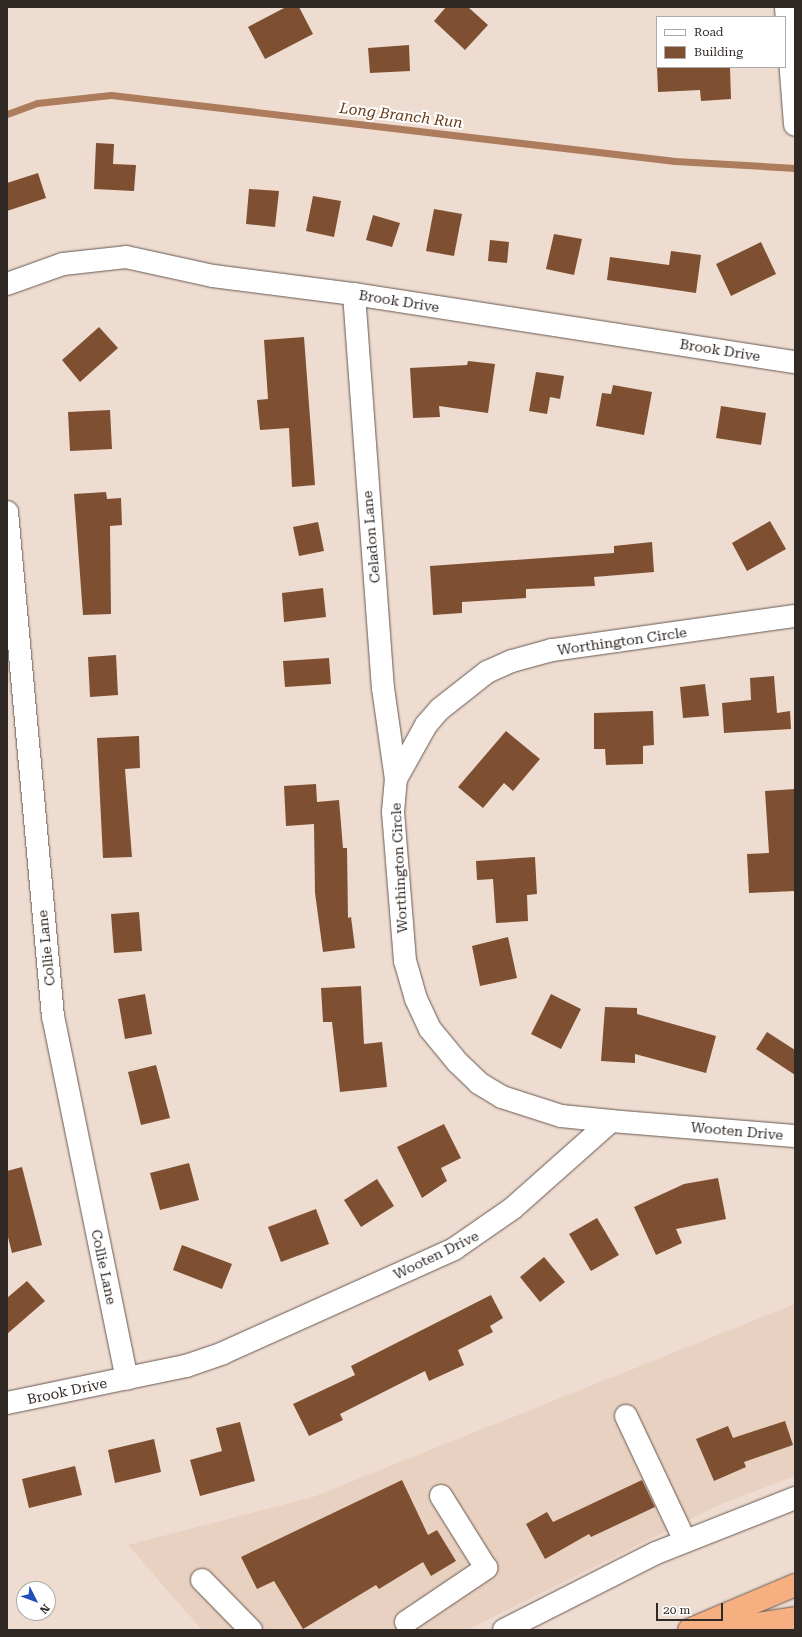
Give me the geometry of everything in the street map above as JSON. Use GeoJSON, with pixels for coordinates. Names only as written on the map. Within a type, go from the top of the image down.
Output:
{"type":"FeatureCollection","features":[{"type":"Feature","properties":{"kind":"highway"},"geometry":{"type":"LineString","coordinates":[[689,1630],[795,1585]]}},
{"type":"Feature","properties":{"kind":"highway"},"geometry":{"type":"LineString","coordinates":[[717,1630],[795,1618]]}},
{"type":"Feature","properties":{"kind":"street"},"geometry":{"type":"LineString","coordinates":[[786,7],[795,125]]}},
{"type":"Feature","properties":{"kind":"street","name":"Brook Drive"},"geometry":{"type":"LineString","coordinates":[[7,284],[63,264],[126,257],[213,276],[354,294],[795,362]]}},
{"type":"Feature","properties":{"kind":"street","name":"Celadon Lane"},"geometry":{"type":"LineString","coordinates":[[354,294],[382,672],[396,779]]}},
{"type":"Feature","properties":{"kind":"street","name":"Collie Lane"},"geometry":{"type":"LineString","coordinates":[[7,512],[53,1016],[127,1378]]}},
{"type":"Feature","properties":{"kind":"street","name":"Worthington Circle"},"geometry":{"type":"LineString","coordinates":[[611,1121],[561,1116],[502,1097],[479,1083],[458,1063],[430,1029],[416,999],[405,961],[393,812],[396,779],[426,725],[440,709],[486,672],[512,661],[552,650],[795,616]]}},
{"type":"Feature","properties":{"kind":"street","name":"Wooten Drive"},"geometry":{"type":"LineString","coordinates":[[127,1378],[186,1366],[223,1353],[454,1249],[513,1208],[611,1121],[795,1136]]}},
{"type":"Feature","properties":{"kind":"street","name":"Brook Drive"},"geometry":{"type":"LineString","coordinates":[[7,1403],[127,1378]]}},
{"type":"Feature","properties":{"kind":"street"},"geometry":{"type":"LineString","coordinates":[[626,1416],[685,1541]]}},
{"type":"Feature","properties":{"kind":"street"},"geometry":{"type":"LineString","coordinates":[[403,1627],[486,1568],[441,1496]]}},
{"type":"Feature","properties":{"kind":"street"},"geometry":{"type":"LineString","coordinates":[[504,1630],[558,1600],[685,1541],[795,1498]]}},
{"type":"Feature","properties":{"kind":"street"},"geometry":{"type":"LineString","coordinates":[[202,1580],[251,1630]]}},
{"type":"Feature","properties":{"kind":"shaded area"},"geometry":{"type":"Polygon","coordinates":[[[795,1304],[795,1476],[721,1504],[467,1630],[202,1630],[128,1545],[313,1497],[795,1304]]]}},
{"type":"Feature","properties":{"kind":"building"},"geometry":{"type":"Polygon","coordinates":[[[286,7],[299,7],[313,34],[265,59],[248,27],[286,7]]]}},
{"type":"Feature","properties":{"kind":"building"},"geometry":{"type":"Polygon","coordinates":[[[446,7],[468,7],[488,25],[465,50],[434,21],[446,7]]]}},
{"type":"Feature","properties":{"kind":"building"},"geometry":{"type":"Polygon","coordinates":[[[409,45],[410,71],[370,73],[368,48],[409,45]]]}},
{"type":"Feature","properties":{"kind":"building"},"geometry":{"type":"Polygon","coordinates":[[[657,68],[730,68],[731,99],[701,101],[700,90],[658,92],[657,68]]]}},
{"type":"Feature","properties":{"kind":"building"},"geometry":{"type":"Polygon","coordinates":[[[96,143],[114,144],[113,164],[136,165],[134,191],[94,189],[96,143]]]}},
{"type":"Feature","properties":{"kind":"building"},"geometry":{"type":"Polygon","coordinates":[[[38,173],[46,198],[7,211],[7,183],[38,173]]]}},
{"type":"Feature","properties":{"kind":"building"},"geometry":{"type":"Polygon","coordinates":[[[249,189],[279,191],[275,227],[246,224],[249,189]]]}},
{"type":"Feature","properties":{"kind":"building"},"geometry":{"type":"Polygon","coordinates":[[[313,196],[341,201],[334,237],[306,231],[313,196]]]}},
{"type":"Feature","properties":{"kind":"building"},"geometry":{"type":"Polygon","coordinates":[[[434,209],[462,214],[454,256],[426,251],[434,209]]]}},
{"type":"Feature","properties":{"kind":"building"},"geometry":{"type":"Polygon","coordinates":[[[373,215],[400,223],[392,247],[366,240],[373,215]]]}},
{"type":"Feature","properties":{"kind":"building"},"geometry":{"type":"Polygon","coordinates":[[[554,234],[582,239],[574,275],[546,269],[554,234]]]}},
{"type":"Feature","properties":{"kind":"building"},"geometry":{"type":"Polygon","coordinates":[[[490,240],[509,242],[507,263],[488,261],[490,240]]]}},
{"type":"Feature","properties":{"kind":"building"},"geometry":{"type":"Polygon","coordinates":[[[761,242],[776,274],[731,296],[716,264],[761,242]]]}},
{"type":"Feature","properties":{"kind":"building"},"geometry":{"type":"Polygon","coordinates":[[[671,251],[701,255],[696,293],[607,280],[610,257],[669,265],[671,251]]]}},
{"type":"Feature","properties":{"kind":"building"},"geometry":{"type":"Polygon","coordinates":[[[99,327],[118,348],[80,382],[62,360],[99,327]]]}},
{"type":"Feature","properties":{"kind":"building"},"geometry":{"type":"Polygon","coordinates":[[[304,337],[315,485],[292,487],[289,428],[260,430],[257,400],[268,399],[264,340],[304,337]]]}},
{"type":"Feature","properties":{"kind":"building"},"geometry":{"type":"Polygon","coordinates":[[[468,361],[495,364],[488,413],[439,406],[440,417],[413,418],[410,368],[467,365],[468,361]]]}},
{"type":"Feature","properties":{"kind":"building"},"geometry":{"type":"Polygon","coordinates":[[[536,372],[564,376],[560,399],[550,397],[547,414],[529,411],[536,372]]]}},
{"type":"Feature","properties":{"kind":"building"},"geometry":{"type":"Polygon","coordinates":[[[613,385],[652,392],[644,435],[596,426],[602,393],[611,394],[613,385]]]}},
{"type":"Feature","properties":{"kind":"building"},"geometry":{"type":"Polygon","coordinates":[[[721,406],[766,413],[761,445],[716,438],[721,406]]]}},
{"type":"Feature","properties":{"kind":"building"},"geometry":{"type":"Polygon","coordinates":[[[110,410],[112,449],[70,451],[68,412],[110,410]]]}},
{"type":"Feature","properties":{"kind":"building"},"geometry":{"type":"Polygon","coordinates":[[[106,492],[107,499],[121,498],[122,525],[110,526],[111,614],[83,615],[74,494],[106,492]]]}},
{"type":"Feature","properties":{"kind":"building"},"geometry":{"type":"Polygon","coordinates":[[[770,521],[786,549],[747,571],[732,543],[770,521]]]}},
{"type":"Feature","properties":{"kind":"building"},"geometry":{"type":"Polygon","coordinates":[[[318,522],[324,551],[299,556],[293,527],[318,522]]]}},
{"type":"Feature","properties":{"kind":"building"},"geometry":{"type":"Polygon","coordinates":[[[652,542],[654,572],[594,577],[595,586],[526,589],[526,598],[462,602],[462,613],[433,615],[430,566],[614,553],[614,546],[652,542]]]}},
{"type":"Feature","properties":{"kind":"building"},"geometry":{"type":"Polygon","coordinates":[[[323,588],[326,617],[284,622],[282,593],[323,588]]]}},
{"type":"Feature","properties":{"kind":"building"},"geometry":{"type":"Polygon","coordinates":[[[116,655],[118,695],[90,697],[88,657],[116,655]]]}},
{"type":"Feature","properties":{"kind":"building"},"geometry":{"type":"Polygon","coordinates":[[[329,658],[331,684],[285,687],[283,661],[329,658]]]}},
{"type":"Feature","properties":{"kind":"building"},"geometry":{"type":"Polygon","coordinates":[[[774,676],[777,713],[790,711],[791,729],[724,733],[722,703],[751,700],[750,678],[774,676]]]}},
{"type":"Feature","properties":{"kind":"building"},"geometry":{"type":"Polygon","coordinates":[[[705,684],[709,716],[683,718],[680,687],[705,684]]]}},
{"type":"Feature","properties":{"kind":"building"},"geometry":{"type":"Polygon","coordinates":[[[653,711],[654,745],[643,746],[643,764],[606,765],[605,749],[594,749],[594,713],[653,711]]]}},
{"type":"Feature","properties":{"kind":"building"},"geometry":{"type":"Polygon","coordinates":[[[506,731],[540,759],[513,791],[504,783],[483,808],[458,787],[506,731]]]}},
{"type":"Feature","properties":{"kind":"building"},"geometry":{"type":"Polygon","coordinates":[[[139,736],[140,768],[125,769],[132,857],[103,858],[97,738],[139,736]]]}},
{"type":"Feature","properties":{"kind":"building"},"geometry":{"type":"Polygon","coordinates":[[[316,784],[317,802],[339,800],[343,848],[347,848],[348,918],[351,917],[355,948],[323,952],[315,893],[314,824],[286,826],[284,786],[316,784]]]}},
{"type":"Feature","properties":{"kind":"building"},"geometry":{"type":"Polygon","coordinates":[[[795,789],[795,891],[749,893],[747,854],[769,853],[765,791],[795,789]]]}},
{"type":"Feature","properties":{"kind":"building"},"geometry":{"type":"Polygon","coordinates":[[[535,857],[537,894],[527,895],[528,921],[496,923],[493,879],[477,880],[476,861],[535,857]]]}},
{"type":"Feature","properties":{"kind":"building"},"geometry":{"type":"Polygon","coordinates":[[[139,912],[142,951],[114,953],[111,914],[139,912]]]}},
{"type":"Feature","properties":{"kind":"building"},"geometry":{"type":"Polygon","coordinates":[[[508,937],[517,978],[480,986],[472,946],[508,937]]]}},
{"type":"Feature","properties":{"kind":"building"},"geometry":{"type":"Polygon","coordinates":[[[361,986],[364,1044],[382,1042],[387,1087],[340,1092],[332,1022],[323,1022],[321,988],[361,986]]]}},
{"type":"Feature","properties":{"kind":"building"},"geometry":{"type":"Polygon","coordinates":[[[145,994],[152,1034],[125,1039],[118,999],[145,994]]]}},
{"type":"Feature","properties":{"kind":"building"},"geometry":{"type":"Polygon","coordinates":[[[551,994],[581,1009],[561,1049],[531,1034],[551,994]]]}},
{"type":"Feature","properties":{"kind":"building"},"geometry":{"type":"Polygon","coordinates":[[[605,1007],[637,1008],[637,1014],[716,1036],[706,1073],[635,1054],[635,1063],[601,1061],[605,1007]]]}},
{"type":"Feature","properties":{"kind":"building"},"geometry":{"type":"Polygon","coordinates":[[[767,1032],[795,1050],[795,1075],[756,1049],[767,1032]]]}},
{"type":"Feature","properties":{"kind":"building"},"geometry":{"type":"Polygon","coordinates":[[[156,1065],[170,1118],[141,1125],[128,1072],[156,1065]]]}},
{"type":"Feature","properties":{"kind":"building"},"geometry":{"type":"Polygon","coordinates":[[[444,1124],[461,1158],[441,1168],[447,1181],[422,1198],[397,1147],[444,1124]]]}},
{"type":"Feature","properties":{"kind":"building"},"geometry":{"type":"Polygon","coordinates":[[[189,1163],[199,1200],[160,1210],[150,1173],[189,1163]]]}},
{"type":"Feature","properties":{"kind":"building"},"geometry":{"type":"Polygon","coordinates":[[[22,1167],[42,1245],[12,1253],[7,1233],[7,1171],[22,1167]]]}},
{"type":"Feature","properties":{"kind":"building"},"geometry":{"type":"Polygon","coordinates":[[[718,1178],[726,1219],[676,1229],[682,1243],[656,1255],[634,1207],[684,1184],[718,1178]]]}},
{"type":"Feature","properties":{"kind":"building"},"geometry":{"type":"Polygon","coordinates":[[[377,1179],[394,1206],[361,1227],[344,1200],[377,1179]]]}},
{"type":"Feature","properties":{"kind":"building"},"geometry":{"type":"Polygon","coordinates":[[[316,1209],[329,1244],[281,1262],[268,1227],[316,1209]]]}},
{"type":"Feature","properties":{"kind":"building"},"geometry":{"type":"Polygon","coordinates":[[[597,1218],[619,1255],[591,1271],[569,1234],[597,1218]]]}},
{"type":"Feature","properties":{"kind":"building"},"geometry":{"type":"Polygon","coordinates":[[[182,1245],[232,1264],[222,1289],[173,1270],[182,1245]]]}},
{"type":"Feature","properties":{"kind":"building"},"geometry":{"type":"Polygon","coordinates":[[[544,1257],[565,1282],[540,1302],[520,1277],[544,1257]]]}},
{"type":"Feature","properties":{"kind":"building"},"geometry":{"type":"Polygon","coordinates":[[[27,1281],[45,1301],[7,1334],[7,1298],[27,1281]]]}},
{"type":"Feature","properties":{"kind":"building"},"geometry":{"type":"Polygon","coordinates":[[[491,1295],[503,1318],[490,1326],[493,1332],[458,1350],[464,1365],[429,1381],[425,1371],[340,1414],[343,1420],[309,1436],[293,1404],[355,1375],[351,1366],[491,1295]]]}},
{"type":"Feature","properties":{"kind":"building"},"geometry":{"type":"Polygon","coordinates":[[[785,1421],[793,1445],[744,1462],[746,1467],[714,1481],[696,1439],[728,1426],[733,1438],[785,1421]]]}},
{"type":"Feature","properties":{"kind":"building"},"geometry":{"type":"Polygon","coordinates":[[[240,1422],[255,1481],[200,1496],[190,1460],[222,1451],[216,1428],[240,1422]]]}},
{"type":"Feature","properties":{"kind":"building"},"geometry":{"type":"Polygon","coordinates":[[[154,1439],[161,1472],[115,1483],[108,1450],[154,1439]]]}},
{"type":"Feature","properties":{"kind":"building"},"geometry":{"type":"Polygon","coordinates":[[[75,1466],[82,1495],[29,1508],[22,1479],[75,1466]]]}},
{"type":"Feature","properties":{"kind":"building"},"geometry":{"type":"Polygon","coordinates":[[[402,1480],[428,1535],[437,1530],[456,1561],[431,1576],[423,1562],[379,1589],[376,1585],[303,1629],[274,1581],[257,1589],[241,1557],[402,1480]]]}},
{"type":"Feature","properties":{"kind":"building"},"geometry":{"type":"Polygon","coordinates":[[[642,1480],[655,1507],[591,1537],[589,1534],[545,1559],[526,1524],[547,1512],[553,1522],[642,1480]]]}},
{"type":"Feature","properties":{"kind":"waterway","name":"Long Branch Run"},"geometry":{"type":"LineString","coordinates":[[7,114],[37,103],[111,95],[675,161],[795,168]]}}]}
